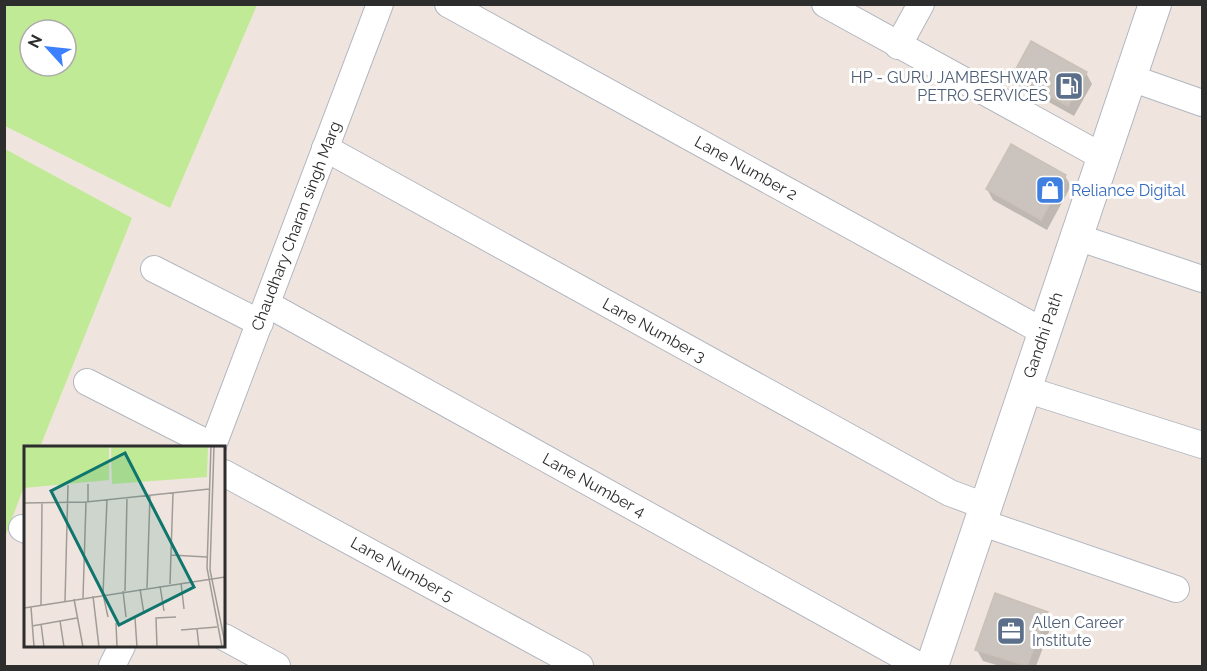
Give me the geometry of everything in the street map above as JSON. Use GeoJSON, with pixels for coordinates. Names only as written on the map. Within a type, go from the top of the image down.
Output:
{"type":"FeatureCollection","features":[{"type":"Feature","properties":{"kind":"street","name":"Chaudhary Charan singh Marg"},"geometry":{"type":"LineString","coordinates":[[212,446],[380,4]]}},
{"type":"Feature","properties":{"kind":"street","name":"Lane Number 2"},"geometry":{"type":"LineString","coordinates":[[448,4],[1044,332]]}},
{"type":"Feature","properties":{"kind":"street"},"geometry":{"type":"LineString","coordinates":[[825,4],[1103,157]]}},
{"type":"Feature","properties":{"kind":"street"},"geometry":{"type":"LineString","coordinates":[[898,46],[921,4]]}},
{"type":"Feature","properties":{"kind":"street","name":"Gandhi Path"},"geometry":{"type":"LineString","coordinates":[[932,666],[1155,4]]}},
{"type":"Feature","properties":{"kind":"street"},"geometry":{"type":"LineString","coordinates":[[1131,78],[1203,103]]}},
{"type":"Feature","properties":{"kind":"street","name":"Lane Number 3"},"geometry":{"type":"LineString","coordinates":[[325,148],[956,497],[982,514],[1176,589]]}},
{"type":"Feature","properties":{"kind":"street"},"geometry":{"type":"LineString","coordinates":[[1077,237],[1203,279]]}},
{"type":"Feature","properties":{"kind":"street","name":"Lane Number 4"},"geometry":{"type":"LineString","coordinates":[[154,269],[264,314],[920,666]]}},
{"type":"Feature","properties":{"kind":"street"},"geometry":{"type":"LineString","coordinates":[[87,382],[210,446]]}},
{"type":"Feature","properties":{"kind":"street"},"geometry":{"type":"LineString","coordinates":[[1025,389],[1203,445]]}},
{"type":"Feature","properties":{"kind":"street","name":"Lane Number 5"},"geometry":{"type":"LineString","coordinates":[[225,473],[580,666]]}},
{"type":"Feature","properties":{"kind":"street"},"geometry":{"type":"LineString","coordinates":[[225,638],[277,666]]}},
{"type":"Feature","properties":{"kind":"street"},"geometry":{"type":"LineString","coordinates":[[112,666],[121,647]]}},
{"type":"Feature","properties":{"kind":"green space"},"geometry":{"type":"Polygon","coordinates":[[[4,5],[257,5],[170,208],[5,126],[4,5]]]}},
{"type":"Feature","properties":{"kind":"green space"},"geometry":{"type":"Polygon","coordinates":[[[5,149],[132,218],[40,446],[24,446],[24,487],[5,537],[5,149]]]}},
{"type":"Feature","properties":{"kind":"building"},"geometry":{"type":"Polygon","coordinates":[[[1031,41],[1087,72],[1068,106],[1012,76],[1031,41]]]}},
{"type":"Feature","properties":{"kind":"building"},"geometry":{"type":"Polygon","coordinates":[[[1011,144],[1066,175],[1041,220],[986,189],[1011,144]]]}},
{"type":"Feature","properties":{"kind":"building","name":"Allen Career Institute"},"geometry":{"type":"Polygon","coordinates":[[[995,593],[1048,612],[1027,666],[975,650],[995,593]]]}},
{"type":"Feature","properties":{"kind":"place","name":"HP - GURU JAMBESHWAR PETRO SERVICES"},"geometry":{"type":"Point","coordinates":[1069,86]}},
{"type":"Feature","properties":{"kind":"place","name":"Reliance Digital"},"geometry":{"type":"Point","coordinates":[1050,190]}},
{"type":"Feature","properties":{"kind":"place","name":"Allen Career Institute"},"geometry":{"type":"Point","coordinates":[1011,631]}}]}
